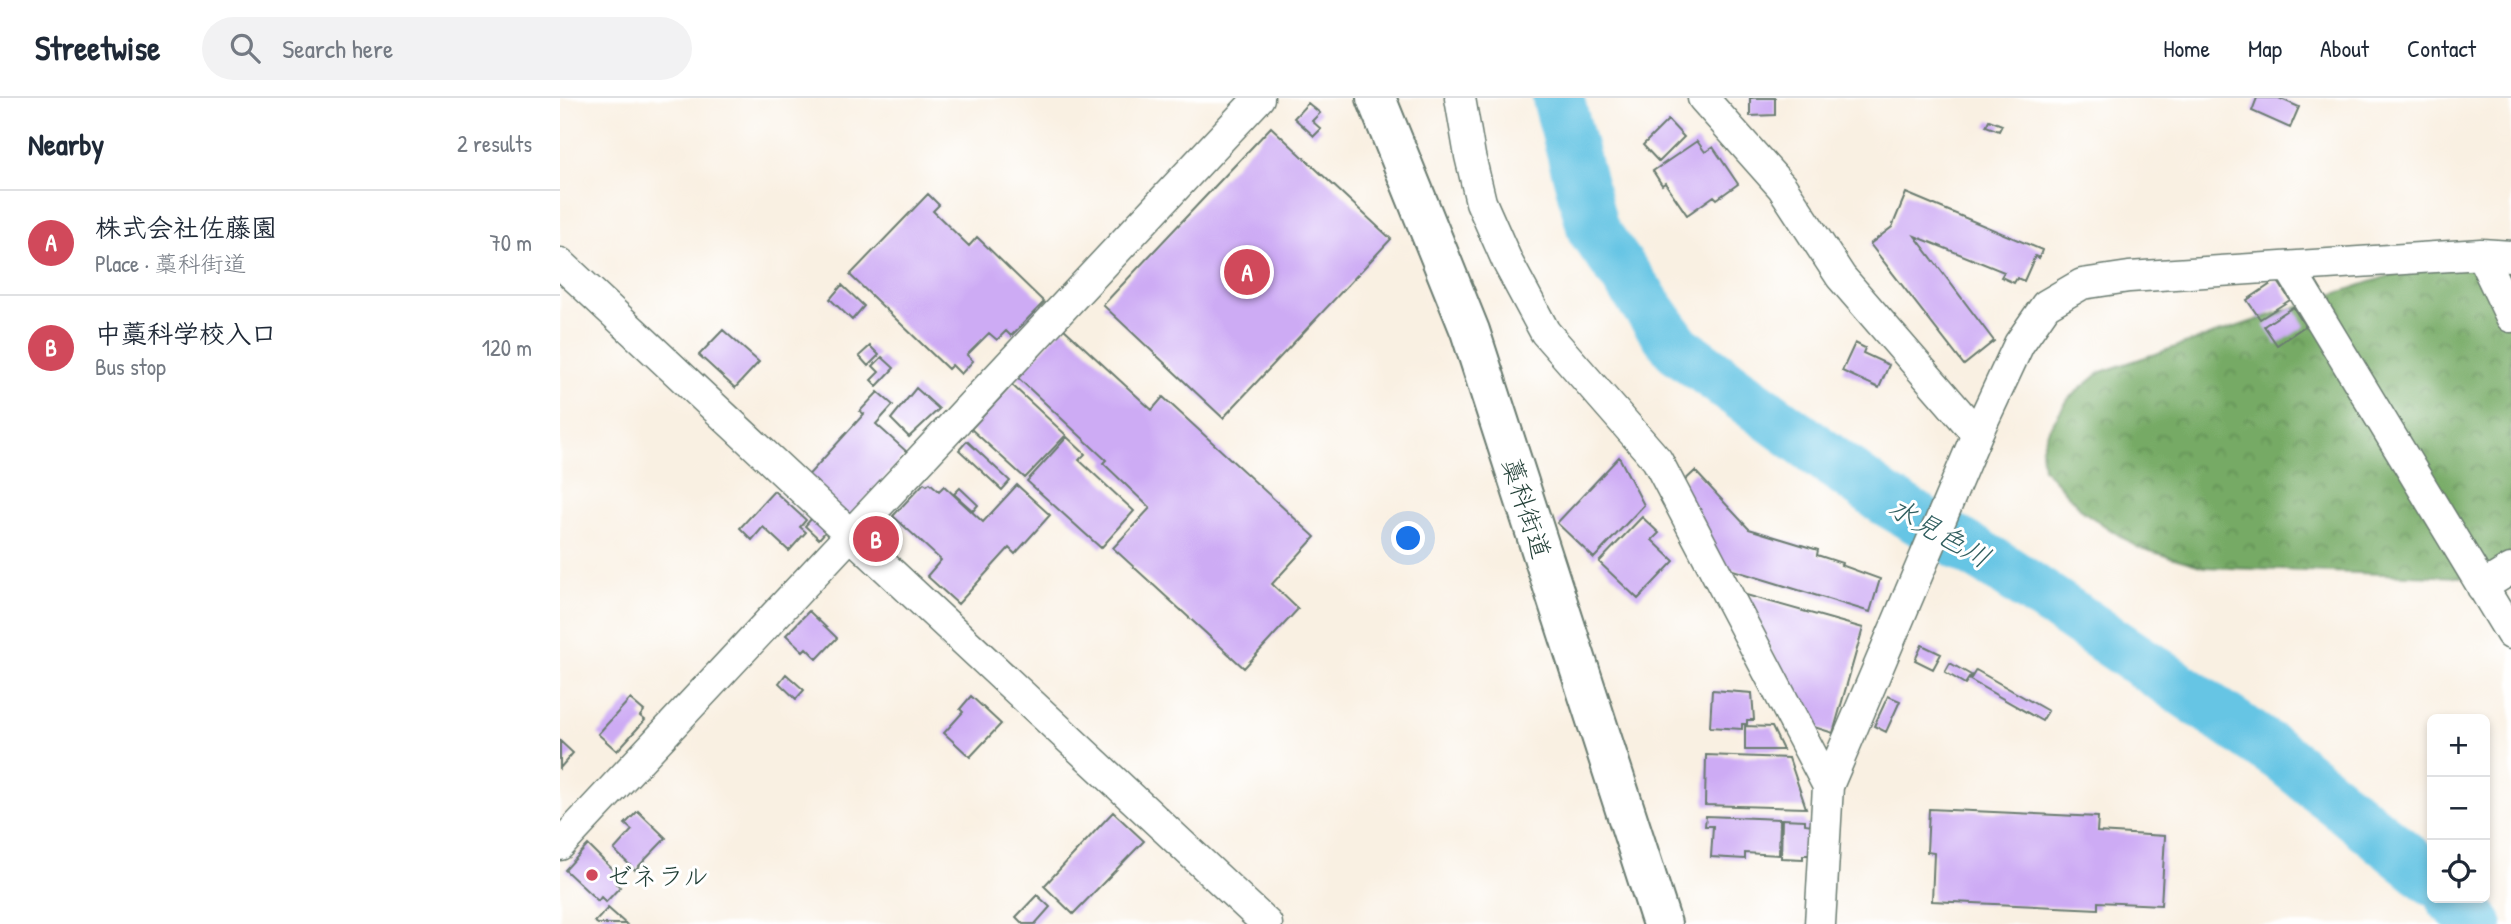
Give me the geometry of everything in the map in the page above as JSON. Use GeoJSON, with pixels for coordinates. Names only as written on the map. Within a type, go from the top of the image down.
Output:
{"type":"FeatureCollection","features":[{"type":"Feature","properties":{"kind":"highway","name":"藁科街道"},"geometry":{"type":"LineString","coordinates":[[1376,98],[1470,331],[1662,924]]}},
{"type":"Feature","properties":{"kind":"street"},"geometry":{"type":"LineString","coordinates":[[1460,98],[1481,202],[1508,263],[1545,332],[1657,460],[1828,786]]}},
{"type":"Feature","properties":{"kind":"street"},"geometry":{"type":"LineString","coordinates":[[1703,98],[1782,187],[1841,276],[1977,434]]}},
{"type":"Feature","properties":{"kind":"street"},"geometry":{"type":"LineString","coordinates":[[560,845],[1246,102]]}},
{"type":"Feature","properties":{"kind":"street"},"geometry":{"type":"LineString","coordinates":[[1820,924],[1828,786],[1977,434],[2019,344],[2046,305],[2082,284],[2129,277],[2482,254],[2511,256]]}},
{"type":"Feature","properties":{"kind":"street"},"geometry":{"type":"LineString","coordinates":[[2482,254],[2511,317]]}},
{"type":"Feature","properties":{"kind":"street"},"geometry":{"type":"LineString","coordinates":[[560,263],[1267,924]]}},
{"type":"Feature","properties":{"kind":"street"},"geometry":{"type":"LineString","coordinates":[[2290,267],[2511,634]]}},
{"type":"Feature","properties":{"kind":"street"},"geometry":{"type":"LineString","coordinates":[[2482,587],[2511,569]]}},
{"type":"Feature","properties":{"kind":"green space"},"geometry":{"type":"Polygon","coordinates":[[[2478,246],[2511,246],[2511,579],[2204,567],[2137,547],[2084,512],[2043,468],[2041,450],[2049,429],[2069,398],[2101,372],[2478,246]]]}},
{"type":"Feature","properties":{"kind":"building"},"geometry":{"type":"Polygon","coordinates":[[[1750,98],[1775,98],[1775,115],[1750,116],[1750,98]]]}},
{"type":"Feature","properties":{"kind":"building"},"geometry":{"type":"Polygon","coordinates":[[[2257,98],[2279,98],[2299,107],[2290,128],[2252,111],[2257,98]]]}},
{"type":"Feature","properties":{"kind":"building"},"geometry":{"type":"Polygon","coordinates":[[[1308,103],[1320,113],[1312,121],[1321,129],[1314,136],[1294,118],[1308,103]]]}},
{"type":"Feature","properties":{"kind":"building"},"geometry":{"type":"Polygon","coordinates":[[[1668,120],[1684,137],[1659,162],[1643,145],[1668,120]]]}},
{"type":"Feature","properties":{"kind":"building"},"geometry":{"type":"Polygon","coordinates":[[[1989,120],[2002,125],[1999,131],[1986,126],[1989,120]]]}},
{"type":"Feature","properties":{"kind":"building"},"geometry":{"type":"Polygon","coordinates":[[[1271,127],[1391,239],[1223,418],[1103,305],[1271,127]]]}},
{"type":"Feature","properties":{"kind":"building"},"geometry":{"type":"Polygon","coordinates":[[[1697,141],[1705,152],[1713,147],[1738,184],[1717,199],[1714,196],[1687,215],[1665,183],[1662,185],[1653,171],[1697,141]]]}},
{"type":"Feature","properties":{"kind":"building"},"geometry":{"type":"Polygon","coordinates":[[[1906,193],[2042,250],[2039,258],[2035,256],[2024,281],[2017,278],[2014,283],[2001,277],[2004,272],[1915,236],[1994,341],[1964,365],[1870,244],[1892,227],[1906,193]]]}},
{"type":"Feature","properties":{"kind":"building"},"geometry":{"type":"Polygon","coordinates":[[[928,194],[939,205],[933,211],[969,246],[977,237],[1044,302],[1011,336],[1006,331],[997,340],[989,333],[967,355],[973,361],[961,374],[952,365],[948,369],[850,275],[928,194]]]}},
{"type":"Feature","properties":{"kind":"building"},"geometry":{"type":"Polygon","coordinates":[[[2277,280],[2290,300],[2260,319],[2247,300],[2277,280]]]}},
{"type":"Feature","properties":{"kind":"building"},"geometry":{"type":"Polygon","coordinates":[[[842,285],[864,306],[852,320],[830,299],[842,285]]]}},
{"type":"Feature","properties":{"kind":"building"},"geometry":{"type":"Polygon","coordinates":[[[2293,307],[2305,326],[2277,345],[2264,326],[2293,307]]]}},
{"type":"Feature","properties":{"kind":"building"},"geometry":{"type":"Polygon","coordinates":[[[1063,328],[1152,410],[1163,397],[1315,537],[1272,584],[1298,609],[1244,668],[1113,548],[1150,508],[1103,463],[1106,460],[1017,377],[1063,328]]]}},
{"type":"Feature","properties":{"kind":"building"},"geometry":{"type":"Polygon","coordinates":[[[723,330],[759,362],[735,388],[699,355],[723,330]]]}},
{"type":"Feature","properties":{"kind":"building"},"geometry":{"type":"Polygon","coordinates":[[[1855,343],[1865,348],[1863,353],[1889,365],[1879,388],[1842,371],[1855,343]]]}},
{"type":"Feature","properties":{"kind":"building"},"geometry":{"type":"Polygon","coordinates":[[[870,346],[879,355],[868,366],[859,356],[870,346]]]}},
{"type":"Feature","properties":{"kind":"building"},"geometry":{"type":"Polygon","coordinates":[[[882,357],[894,368],[877,386],[871,380],[879,372],[873,366],[882,357]]]}},
{"type":"Feature","properties":{"kind":"building"},"geometry":{"type":"Polygon","coordinates":[[[1012,385],[1066,435],[1025,478],[971,429],[1012,385]]]}},
{"type":"Feature","properties":{"kind":"building"},"geometry":{"type":"Polygon","coordinates":[[[916,388],[939,409],[909,437],[891,419],[916,388]]]}},
{"type":"Feature","properties":{"kind":"building"},"geometry":{"type":"Polygon","coordinates":[[[878,392],[893,405],[876,424],[907,452],[846,520],[803,481],[864,414],[860,411],[878,392]]]}},
{"type":"Feature","properties":{"kind":"building"},"geometry":{"type":"Polygon","coordinates":[[[1067,437],[1085,454],[1079,460],[1134,511],[1101,548],[1027,481],[1067,437]]]}},
{"type":"Feature","properties":{"kind":"building"},"geometry":{"type":"Polygon","coordinates":[[[967,441],[1010,481],[1002,490],[959,450],[967,441]]]}},
{"type":"Feature","properties":{"kind":"building"},"geometry":{"type":"Polygon","coordinates":[[[1619,457],[1644,505],[1594,558],[1557,523],[1619,457]]]}},
{"type":"Feature","properties":{"kind":"building"},"geometry":{"type":"Polygon","coordinates":[[[1695,471],[1749,529],[1818,550],[1817,555],[1880,579],[1870,612],[1723,567],[1678,487],[1695,471]]]}},
{"type":"Feature","properties":{"kind":"building"},"geometry":{"type":"Polygon","coordinates":[[[924,483],[930,483],[939,491],[944,486],[983,522],[1017,485],[1050,515],[1015,554],[1009,548],[958,604],[927,576],[941,560],[893,516],[924,483]]]}},
{"type":"Feature","properties":{"kind":"building"},"geometry":{"type":"Polygon","coordinates":[[[960,488],[978,505],[973,511],[954,494],[960,488]]]}},
{"type":"Feature","properties":{"kind":"building"},"geometry":{"type":"Polygon","coordinates":[[[774,491],[806,520],[800,527],[806,532],[789,551],[763,527],[752,540],[740,528],[774,491]]]}},
{"type":"Feature","properties":{"kind":"building"},"geometry":{"type":"Polygon","coordinates":[[[1642,517],[1659,533],[1652,540],[1674,561],[1638,599],[1599,562],[1642,517]]]}},
{"type":"Feature","properties":{"kind":"building"},"geometry":{"type":"Polygon","coordinates":[[[812,518],[826,531],[819,539],[805,526],[812,518]]]}},
{"type":"Feature","properties":{"kind":"building"},"geometry":{"type":"Polygon","coordinates":[[[1739,593],[1863,628],[1833,733],[1814,727],[1739,593]]]}},
{"type":"Feature","properties":{"kind":"building"},"geometry":{"type":"Polygon","coordinates":[[[809,611],[837,638],[817,659],[806,648],[803,651],[786,635],[809,611]]]}},
{"type":"Feature","properties":{"kind":"building"},"geometry":{"type":"Polygon","coordinates":[[[1922,645],[1941,654],[1933,669],[1915,660],[1922,645]]]}},
{"type":"Feature","properties":{"kind":"building"},"geometry":{"type":"Polygon","coordinates":[[[1950,663],[1971,675],[1965,684],[1945,672],[1950,663]]]}},
{"type":"Feature","properties":{"kind":"building"},"geometry":{"type":"Polygon","coordinates":[[[1976,670],[2048,711],[2042,721],[1970,680],[1976,670]]]}},
{"type":"Feature","properties":{"kind":"building"},"geometry":{"type":"Polygon","coordinates":[[[786,674],[804,690],[796,699],[779,683],[786,674]]]}},
{"type":"Feature","properties":{"kind":"building"},"geometry":{"type":"Polygon","coordinates":[[[1712,690],[1752,693],[1754,720],[1747,720],[1747,724],[1742,724],[1742,729],[1710,727],[1712,690]]]}},
{"type":"Feature","properties":{"kind":"building"},"geometry":{"type":"Polygon","coordinates":[[[971,696],[1001,724],[970,757],[944,733],[963,712],[960,709],[971,696]]]}},
{"type":"Feature","properties":{"kind":"building"},"geometry":{"type":"Polygon","coordinates":[[[1888,696],[1900,701],[1886,732],[1874,726],[1888,696]]]}},
{"type":"Feature","properties":{"kind":"building"},"geometry":{"type":"Polygon","coordinates":[[[630,699],[644,711],[640,716],[645,720],[617,751],[598,734],[630,699]]]}},
{"type":"Feature","properties":{"kind":"building"},"geometry":{"type":"Polygon","coordinates":[[[1745,726],[1772,727],[1783,750],[1745,750],[1745,726]]]}},
{"type":"Feature","properties":{"kind":"building"},"geometry":{"type":"Polygon","coordinates":[[[560,741],[573,753],[560,768],[560,741]]]}},
{"type":"Feature","properties":{"kind":"building"},"geometry":{"type":"Polygon","coordinates":[[[1706,755],[1789,758],[1806,808],[1705,805],[1706,755]]]}},
{"type":"Feature","properties":{"kind":"building"},"geometry":{"type":"Polygon","coordinates":[[[1929,809],[2098,817],[2097,832],[2165,836],[2161,905],[2098,902],[2098,909],[1932,901],[1934,853],[1927,852],[1929,809]]]}},
{"type":"Feature","properties":{"kind":"building"},"geometry":{"type":"Polygon","coordinates":[[[638,811],[666,838],[635,870],[614,850],[632,830],[625,824],[638,811]]]}},
{"type":"Feature","properties":{"kind":"building"},"geometry":{"type":"Polygon","coordinates":[[[1113,812],[1144,841],[1073,914],[1044,886],[1113,812]]]}},
{"type":"Feature","properties":{"kind":"building"},"geometry":{"type":"Polygon","coordinates":[[[1706,816],[1780,819],[1779,855],[1745,853],[1745,859],[1711,857],[1713,826],[1705,826],[1706,816]]]}},
{"type":"Feature","properties":{"kind":"building"},"geometry":{"type":"Polygon","coordinates":[[[1782,819],[1805,820],[1805,824],[1812,825],[1810,855],[1803,855],[1803,859],[1781,858],[1782,819]]]}},
{"type":"Feature","properties":{"kind":"building"},"geometry":{"type":"Polygon","coordinates":[[[588,845],[621,878],[616,883],[620,887],[606,902],[601,897],[598,901],[565,870],[588,845]]]}},
{"type":"Feature","properties":{"kind":"building"},"geometry":{"type":"Polygon","coordinates":[[[1037,895],[1050,907],[1035,924],[1023,924],[1016,917],[1037,895]]]}},
{"type":"Feature","properties":{"kind":"building"},"geometry":{"type":"Polygon","coordinates":[[[608,908],[626,924],[595,922],[608,908]]]}},
{"type":"Feature","properties":{"kind":"waterway","name":"水見色川"},"geometry":{"type":"LineString","coordinates":[[1558,98],[1593,230],[1677,348],[1884,499],[2003,569],[2282,757],[2427,875]]}},
{"type":"Feature","properties":{"kind":"waterway","name":"水見色川"},"geometry":{"type":"LineString","coordinates":[[2456,903],[2477,924]]}},
{"type":"Feature","properties":{"kind":"place","name":"株式会社佐藤園"},"geometry":{"type":"Point","coordinates":[1247,272]}},
{"type":"Feature","properties":{"kind":"place","name":"中藁科学校入口"},"geometry":{"type":"Point","coordinates":[876,539]}},
{"type":"Feature","properties":{"kind":"place","name":"ゼネラル"},"geometry":{"type":"Point","coordinates":[592,875]}}]}
